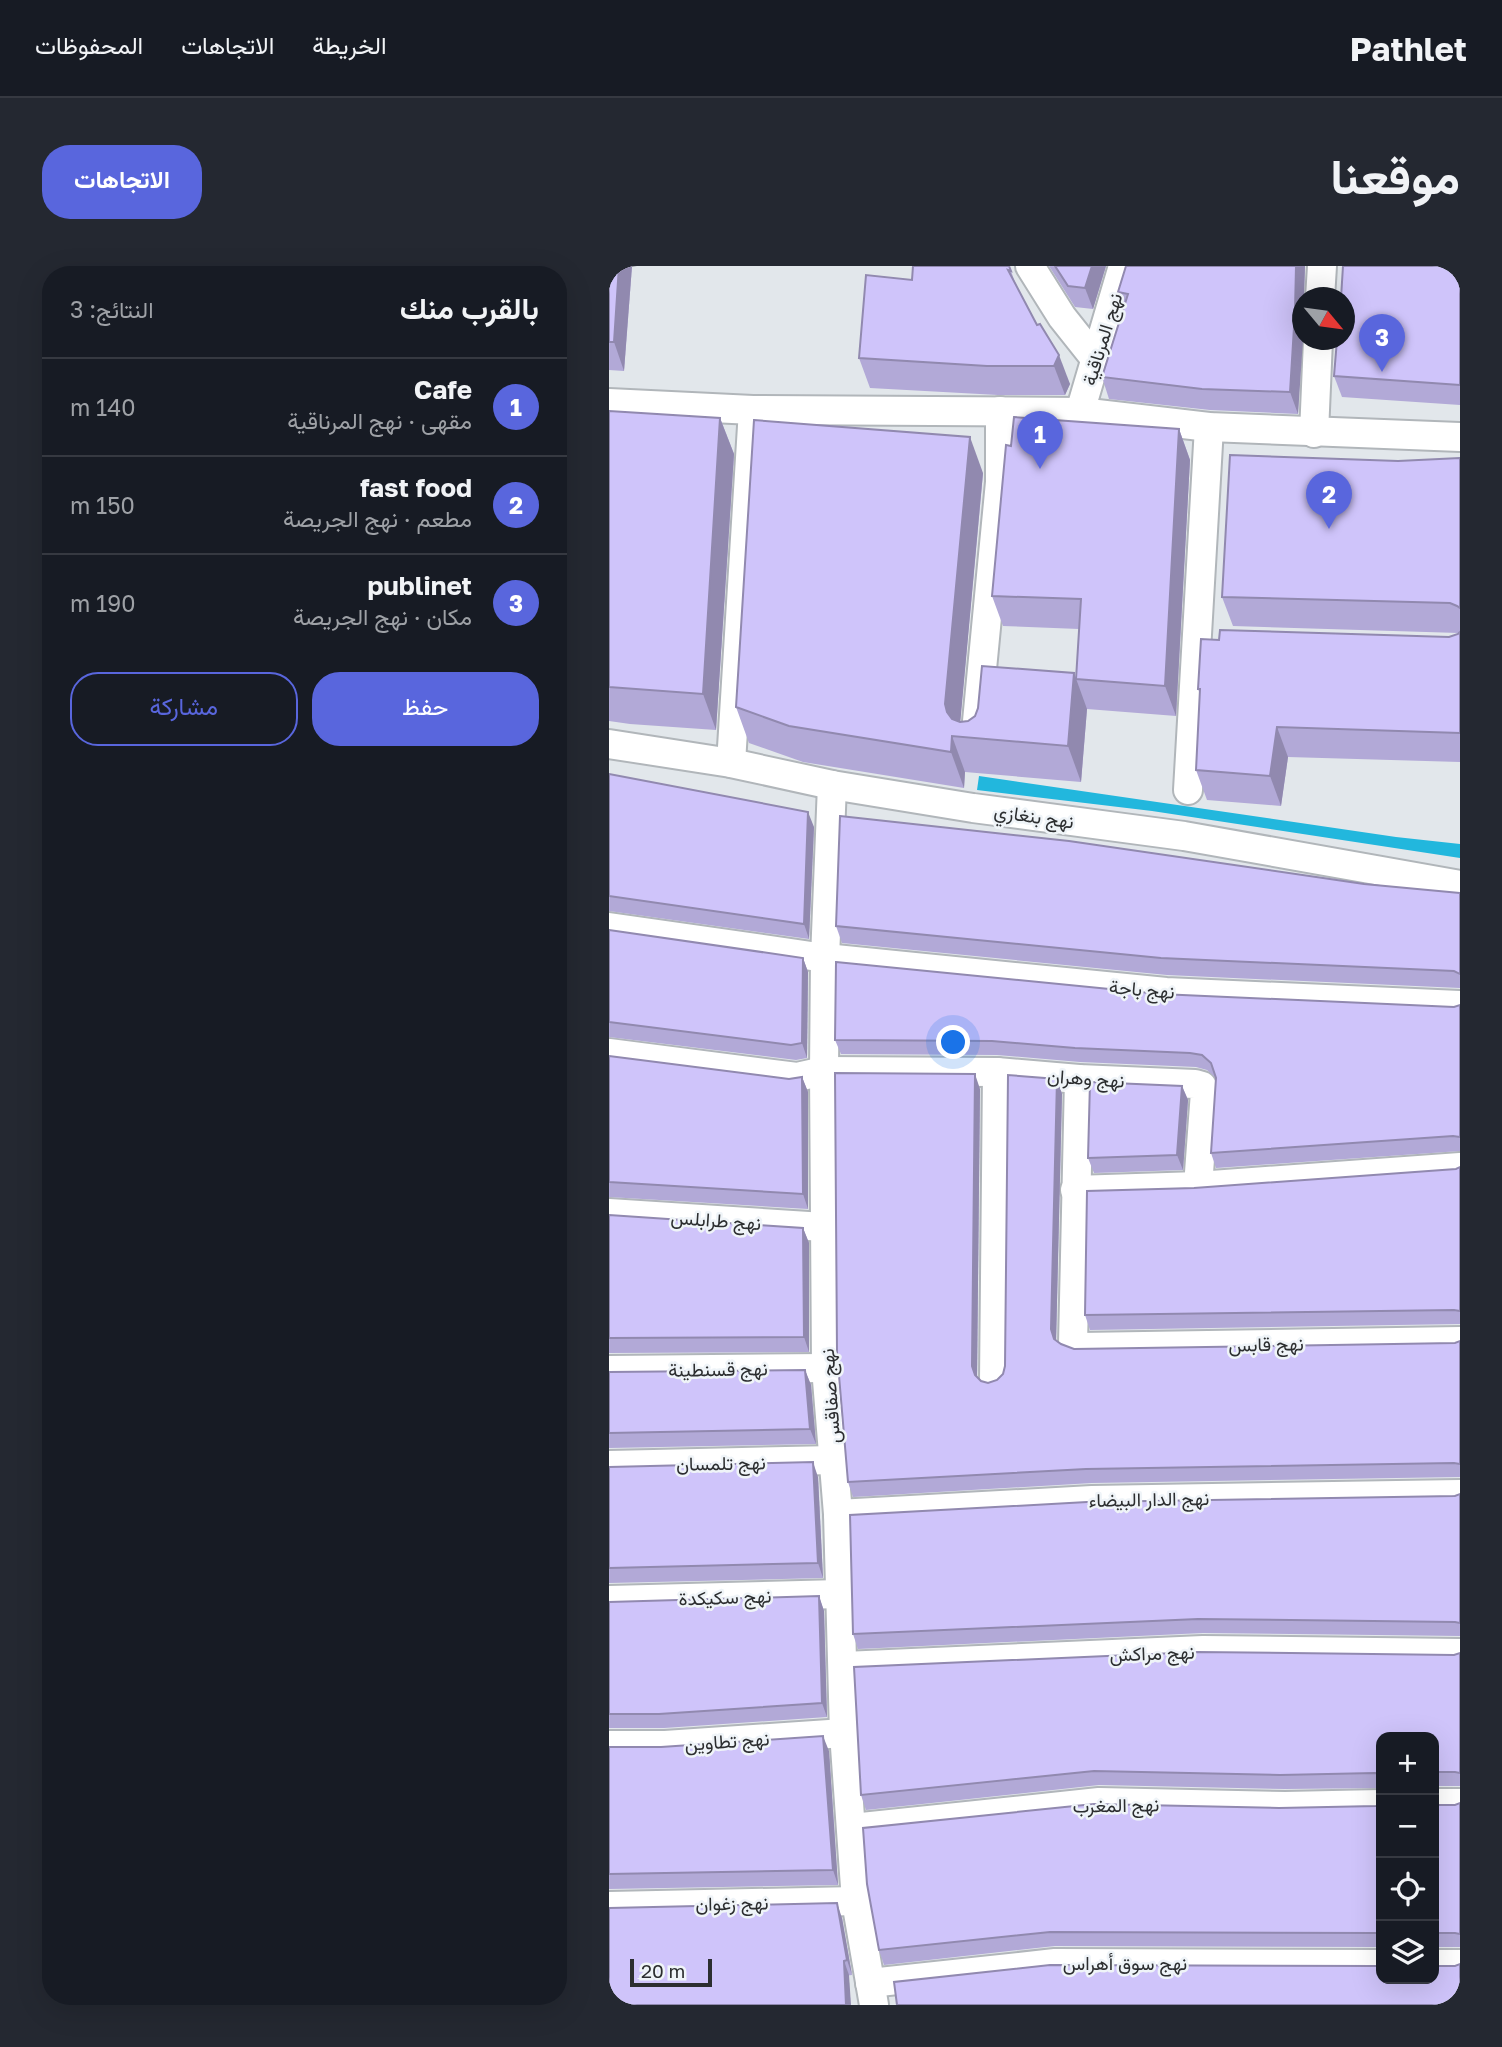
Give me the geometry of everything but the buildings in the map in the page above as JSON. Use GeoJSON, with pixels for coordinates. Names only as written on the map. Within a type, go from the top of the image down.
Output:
{"type":"FeatureCollection","features":[{"type":"Feature","properties":{"kind":"street"},"geometry":{"type":"LineString","coordinates":[[1030,266],[1062,317],[1097,361]]}},
{"type":"Feature","properties":{"kind":"street","name":"نهج المرناقية"},"geometry":{"type":"LineString","coordinates":[[1080,412],[1123,266]]}},
{"type":"Feature","properties":{"kind":"street"},"geometry":{"type":"LineString","coordinates":[[1321,287],[1322,266]]}},
{"type":"Feature","properties":{"kind":"street"},"geometry":{"type":"LineString","coordinates":[[1314,433],[1318,350]]}},
{"type":"Feature","properties":{"kind":"street"},"geometry":{"type":"LineString","coordinates":[[609,403],[753,410],[1080,412],[1209,427],[1460,437]]}},
{"type":"Feature","properties":{"kind":"street"},"geometry":{"type":"LineString","coordinates":[[731,763],[753,410]]}},
{"type":"Feature","properties":{"kind":"street"},"geometry":{"type":"LineString","coordinates":[[975,742],[1000,482],[1000,411]]}},
{"type":"Feature","properties":{"kind":"street"},"geometry":{"type":"LineString","coordinates":[[1188,790],[1211,642],[1209,427]]}},
{"type":"Feature","properties":{"kind":"street","name":"نهج بنغازي"},"geometry":{"type":"LineString","coordinates":[[609,744],[731,763],[831,785],[973,808],[1184,836],[1460,886]]}},
{"type":"Feature","properties":{"kind":"street","name":"نهج صفاقس"},"geometry":{"type":"LineString","coordinates":[[831,785],[824,1071],[826,1368],[838,1514],[844,1733],[856,1901],[872,1994]]}},
{"type":"Feature","properties":{"kind":"street","name":"نهج باجة"},"geometry":{"type":"LineString","coordinates":[[609,927],[825,958],[1166,992],[1460,1005]]}},
{"type":"Feature","properties":{"kind":"street","name":"نهج وهران"},"geometry":{"type":"LineString","coordinates":[[609,1053],[797,1077],[824,1071],[997,1072],[1195,1084],[1202,1086],[1205,1092],[1198,1186]]}},
{"type":"Feature","properties":{"kind":"street"},"geometry":{"type":"LineString","coordinates":[[994,1381],[997,1072]]}},
{"type":"Feature","properties":{"kind":"street"},"geometry":{"type":"LineString","coordinates":[[1079,1079],[1075,1190],[1198,1186],[1460,1167]]}},
{"type":"Feature","properties":{"kind":"street","name":"نهج قابس"},"geometry":{"type":"LineString","coordinates":[[1075,1190],[1073,1344],[1080,1347],[1460,1341]]}},
{"type":"Feature","properties":{"kind":"street","name":"نهج طرابلس"},"geometry":{"type":"LineString","coordinates":[[609,1213],[824,1227]]}},
{"type":"Feature","properties":{"kind":"street","name":"نهج قسنطينة"},"geometry":{"type":"LineString","coordinates":[[609,1370],[826,1368]]}},
{"type":"Feature","properties":{"kind":"street","name":"نهج تلمسان"},"geometry":{"type":"LineString","coordinates":[[609,1465],[834,1460]]}},
{"type":"Feature","properties":{"kind":"street","name":"نهج الدار البيضاء"},"geometry":{"type":"LineString","coordinates":[[838,1514],[1092,1500],[1460,1494]]}},
{"type":"Feature","properties":{"kind":"street","name":"نهج سكيكدة"},"geometry":{"type":"LineString","coordinates":[[609,1600],[840,1594]]}},
{"type":"Feature","properties":{"kind":"street","name":"نهج مراكش"},"geometry":{"type":"LineString","coordinates":[[844,1665],[1203,1650],[1460,1653]]}},
{"type":"Feature","properties":{"kind":"street","name":"نهج تطاوين"},"geometry":{"type":"LineString","coordinates":[[609,1745],[665,1745],[844,1733]]}},
{"type":"Feature","properties":{"kind":"street","name":"نهج المغرب"},"geometry":{"type":"LineString","coordinates":[[852,1828],[1099,1802],[1285,1806],[1376,1804]]}},
{"type":"Feature","properties":{"kind":"street"},"geometry":{"type":"LineString","coordinates":[[1439,1803],[1460,1803]]}},
{"type":"Feature","properties":{"kind":"street","name":"نهج زغوان"},"geometry":{"type":"LineString","coordinates":[[609,1906],[856,1901]]}},
{"type":"Feature","properties":{"kind":"street","name":"نهج سوق أهراس"},"geometry":{"type":"LineString","coordinates":[[872,1994],[1055,1963],[1376,1964]]}},
{"type":"Feature","properties":{"kind":"street"},"geometry":{"type":"LineString","coordinates":[[1439,1964],[1460,1964]]}},
{"type":"Feature","properties":{"kind":"water"},"geometry":{"type":"Polygon","coordinates":[[[979,776],[1460,844],[1460,858],[1152,811],[977,790],[979,776]]]}},
{"type":"Feature","properties":{"kind":"place","name":"publinet"},"geometry":{"type":"Point","coordinates":[1382,372]}},
{"type":"Feature","properties":{"kind":"place","name":"Cafe"},"geometry":{"type":"Point","coordinates":[1040,469]}},
{"type":"Feature","properties":{"kind":"place","name":"fast food"},"geometry":{"type":"Point","coordinates":[1329,529]}}]}
